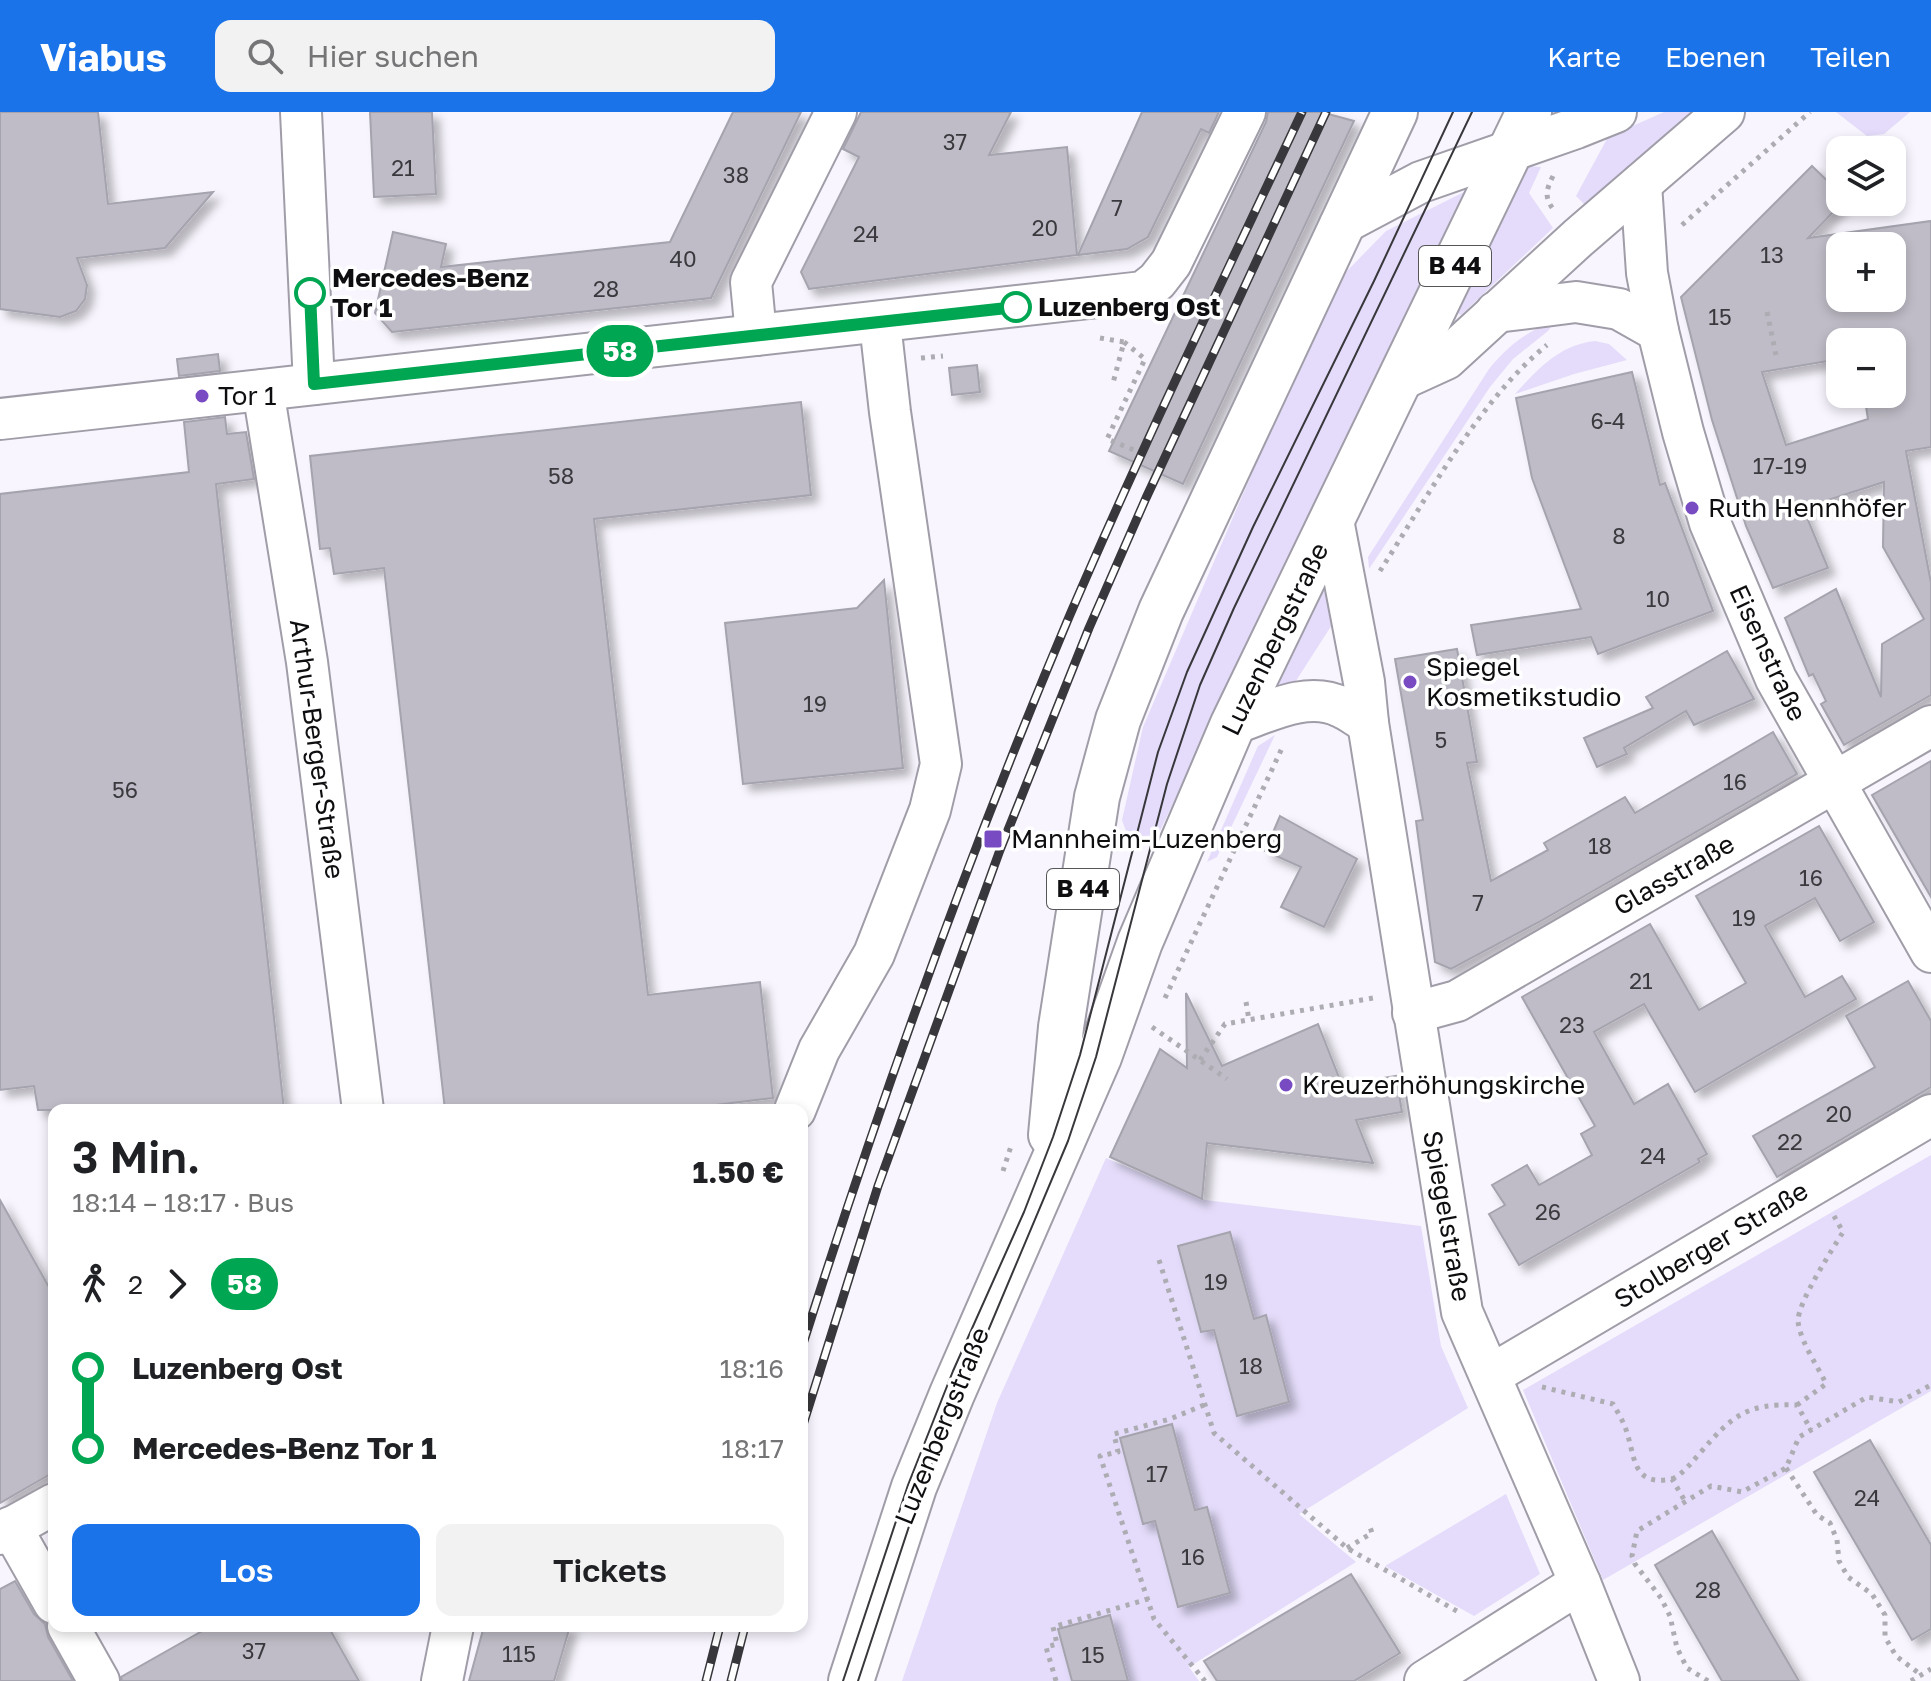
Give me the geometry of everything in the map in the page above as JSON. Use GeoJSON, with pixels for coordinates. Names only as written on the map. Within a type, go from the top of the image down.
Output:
{"type":"FeatureCollection","features":[{"type":"Feature","properties":{"kind":"main road","name":"Luzenbergstraße"},"geometry":{"type":"LineString","coordinates":[[1047,1177],[1066,996],[1097,797],[1118,720],[1161,611],[1395,112]]}},
{"type":"Feature","properties":{"kind":"main road","name":"Luzenbergstraße"},"geometry":{"type":"LineString","coordinates":[[851,1681],[920,1474],[1099,1057],[1140,942],[1233,724],[1529,112]]}},
{"type":"Feature","properties":{"kind":"street"},"geometry":{"type":"LineString","coordinates":[[301,112],[314,384]]}},
{"type":"Feature","properties":{"kind":"street"},"geometry":{"type":"LineString","coordinates":[[756,335],[751,282],[836,112]]}},
{"type":"Feature","properties":{"kind":"street"},"geometry":{"type":"LineString","coordinates":[[0,419],[1143,292],[1157,281],[1171,263],[1245,112]]}},
{"type":"Feature","properties":{"kind":"street"},"geometry":{"type":"LineString","coordinates":[[1340,225],[1421,182],[1616,112]]}},
{"type":"Feature","properties":{"kind":"street"},"geometry":{"type":"LineString","coordinates":[[1400,380],[1446,359],[1724,112]]}},
{"type":"Feature","properties":{"kind":"street","name":"Eisenstraße"},"geometry":{"type":"LineString","coordinates":[[1641,184],[1645,245],[1658,331],[1710,523],[1776,679],[1931,952]]}},
{"type":"Feature","properties":{"kind":"street"},"geometry":{"type":"LineString","coordinates":[[1496,312],[1576,302],[1619,309],[1658,331]]}},
{"type":"Feature","properties":{"kind":"street"},"geometry":{"type":"LineString","coordinates":[[797,1104],[819,1050],[874,954],[930,810],[941,764],[880,323]]}},
{"type":"Feature","properties":{"kind":"street","name":"Arthur-Berger-Straße"},"geometry":{"type":"LineString","coordinates":[[263,390],[307,662],[362,1104]]}},
{"type":"Feature","properties":{"kind":"street","name":"Spiegelstraße"},"geometry":{"type":"LineString","coordinates":[[1333,520],[1352,614],[1462,1312],[1580,1583],[1619,1681]]}},
{"type":"Feature","properties":{"kind":"street"},"geometry":{"type":"LineString","coordinates":[[1233,724],[1300,702],[1320,700],[1339,706],[1368,723]]}},
{"type":"Feature","properties":{"kind":"street","name":"Glasstraße"},"geometry":{"type":"LineString","coordinates":[[1413,1013],[1457,1001],[1931,726]]}},
{"type":"Feature","properties":{"kind":"street","name":"Stolberger Straße"},"geometry":{"type":"LineString","coordinates":[[1491,1375],[1931,1115]]}},
{"type":"Feature","properties":{"kind":"street"},"geometry":{"type":"LineString","coordinates":[[48,1507],[5,1531],[48,1594]]}},
{"type":"Feature","properties":{"kind":"street"},"geometry":{"type":"LineString","coordinates":[[1425,1681],[1580,1583]]}},
{"type":"Feature","properties":{"kind":"street"},"geometry":{"type":"LineString","coordinates":[[71,1632],[99,1681]]}},
{"type":"Feature","properties":{"kind":"street"},"geometry":{"type":"LineString","coordinates":[[442,1681],[452,1632]]}},
{"type":"Feature","properties":{"kind":"path"},"geometry":{"type":"LineString","coordinates":[[1645,245],[1663,242],[1810,112]]}},
{"type":"Feature","properties":{"kind":"path"},"geometry":{"type":"LineString","coordinates":[[1352,614],[1479,419],[1523,365],[1561,334],[1576,302]]}},
{"type":"Feature","properties":{"kind":"path"},"geometry":{"type":"LineString","coordinates":[[1767,312],[1777,360]]}},
{"type":"Feature","properties":{"kind":"path"},"geometry":{"type":"LineString","coordinates":[[1124,342],[1145,359],[1107,439],[1134,450]]}},
{"type":"Feature","properties":{"kind":"path"},"geometry":{"type":"LineString","coordinates":[[1164,1000],[1295,720],[1300,702]]}},
{"type":"Feature","properties":{"kind":"path"},"geometry":{"type":"LineString","coordinates":[[1200,1060],[1225,1024],[1373,998]]}},
{"type":"Feature","properties":{"kind":"path"},"geometry":{"type":"LineString","coordinates":[[1246,1002],[1249,1020]]}},
{"type":"Feature","properties":{"kind":"path"},"geometry":{"type":"LineString","coordinates":[[1146,1041],[1158,1013]]}},
{"type":"Feature","properties":{"kind":"path"},"geometry":{"type":"LineString","coordinates":[[1152,1027],[1227,1079]]}},
{"type":"Feature","properties":{"kind":"path"},"geometry":{"type":"LineString","coordinates":[[1491,1375],[1613,1404],[1625,1425],[1636,1468],[1649,1479],[1661,1481],[1682,1474],[1737,1414],[1779,1404],[1797,1405],[1826,1384],[1798,1320],[1807,1294],[1843,1232],[1816,1183]]}},
{"type":"Feature","properties":{"kind":"path"},"geometry":{"type":"LineString","coordinates":[[1159,1260],[1214,1433],[1347,1548],[1471,1619],[1475,1648]]}},
{"type":"Feature","properties":{"kind":"path"},"geometry":{"type":"LineString","coordinates":[[1708,1681],[1687,1668],[1677,1648],[1670,1616],[1632,1556],[1637,1531],[1711,1486],[1742,1492],[1786,1468],[1799,1437],[1867,1397],[1899,1402],[1931,1385]]}},
{"type":"Feature","properties":{"kind":"path"},"geometry":{"type":"LineString","coordinates":[[1205,1405],[1170,1419],[1114,1434],[1118,1452],[1100,1456],[1154,1619],[1205,1681]]}},
{"type":"Feature","properties":{"kind":"path"},"geometry":{"type":"LineString","coordinates":[[1797,1405],[1811,1430]]}},
{"type":"Feature","properties":{"kind":"path"},"geometry":{"type":"LineString","coordinates":[[1786,1468],[1817,1515],[1830,1523],[1837,1540],[1839,1561],[1848,1577],[1872,1594],[1885,1615],[1885,1637],[1896,1656],[1920,1674]]}},
{"type":"Feature","properties":{"kind":"path"},"geometry":{"type":"LineString","coordinates":[[1672,1479],[1685,1501]]}},
{"type":"Feature","properties":{"kind":"path"},"geometry":{"type":"LineString","coordinates":[[1347,1548],[1372,1533],[1369,1524]]}},
{"type":"Feature","properties":{"kind":"path"},"geometry":{"type":"LineString","coordinates":[[1056,1681],[1046,1647],[1057,1644],[1053,1627],[1148,1599]]}},
{"type":"Feature","properties":{"kind":"path"},"geometry":{"type":"LineString","coordinates":[[1911,1681],[1931,1669]]}},
{"type":"Feature","properties":{"kind":"shaded area"},"geometry":{"type":"Polygon","coordinates":[[[1664,112],[1694,112],[1586,206],[1576,196],[1608,137],[1664,112]]]}},
{"type":"Feature","properties":{"kind":"shaded area"},"geometry":{"type":"Polygon","coordinates":[[[1836,112],[1910,112],[1884,134],[1867,136],[1836,112]]]}},
{"type":"Feature","properties":{"kind":"shaded area"},"geometry":{"type":"Polygon","coordinates":[[[1525,166],[1541,167],[1529,193],[1553,228],[1461,315],[1455,312],[1525,166]]]}},
{"type":"Feature","properties":{"kind":"shaded area"},"geometry":{"type":"Polygon","coordinates":[[[1464,192],[1158,835],[1128,837],[1122,820],[1143,727],[1322,310],[1347,271],[1386,231],[1464,192]]]}},
{"type":"Feature","properties":{"kind":"shaded area"},"geometry":{"type":"Polygon","coordinates":[[[1556,320],[1548,331],[1513,359],[1490,387],[1369,569],[1368,557],[1489,369],[1519,340],[1556,320]]]}},
{"type":"Feature","properties":{"kind":"shaded area"},"geometry":{"type":"Polygon","coordinates":[[[1595,341],[1609,344],[1627,360],[1515,394],[1541,367],[1560,353],[1595,341]]]}},
{"type":"Feature","properties":{"kind":"shaded area"},"geometry":{"type":"Polygon","coordinates":[[[1322,590],[1327,595],[1335,620],[1292,687],[1270,689],[1322,590]]]}},
{"type":"Feature","properties":{"kind":"shaded area"},"geometry":{"type":"Polygon","coordinates":[[[1275,735],[1217,857],[1207,862],[1258,746],[1275,735]]]}},
{"type":"Feature","properties":{"kind":"shaded area"},"geometry":{"type":"Polygon","coordinates":[[[1931,1155],[1931,1391],[1603,1580],[1523,1390],[1931,1155]]]}},
{"type":"Feature","properties":{"kind":"shaded area"},"geometry":{"type":"Polygon","coordinates":[[[1106,1158],[1205,1200],[1421,1226],[1441,1346],[1468,1408],[1299,1514],[1356,1562],[1189,1667],[1199,1681],[902,1681],[997,1403],[1106,1158]]]}},
{"type":"Feature","properties":{"kind":"shaded area"},"geometry":{"type":"Polygon","coordinates":[[[1506,1494],[1540,1574],[1474,1616],[1385,1566],[1506,1494]]]}},
{"type":"Feature","properties":{"kind":"building"},"geometry":{"type":"Polygon","coordinates":[[[0,112],[98,112],[108,204],[213,192],[165,248],[77,258],[87,285],[85,299],[76,311],[60,317],[0,309],[0,112]]]}},
{"type":"Feature","properties":{"kind":"building"},"geometry":{"type":"Polygon","coordinates":[[[370,112],[432,112],[436,194],[374,197],[370,112]]]}},
{"type":"Feature","properties":{"kind":"building"},"geometry":{"type":"Polygon","coordinates":[[[733,112],[801,112],[711,298],[392,332],[375,313],[393,232],[446,244],[441,267],[670,242],[733,112]]]}},
{"type":"Feature","properties":{"kind":"building"},"geometry":{"type":"Polygon","coordinates":[[[861,112],[1011,112],[989,155],[1067,147],[1077,255],[809,289],[801,272],[859,157],[843,149],[861,112]]]}},
{"type":"Feature","properties":{"kind":"building"},"geometry":{"type":"Polygon","coordinates":[[[1142,112],[1219,112],[1209,133],[1201,129],[1148,237],[1127,249],[1078,255],[1142,112]]]}},
{"type":"Feature","properties":{"kind":"building"},"geometry":{"type":"Polygon","coordinates":[[[1268,112],[1321,112],[1354,121],[1183,484],[1109,451],[1266,122],[1268,112]]]}},
{"type":"Feature","properties":{"kind":"building"},"geometry":{"type":"Polygon","coordinates":[[[1812,166],[1826,180],[1826,216],[1829,216],[1808,238],[1826,236],[1826,312],[1906,312],[1906,232],[1851,232],[1931,221],[1931,447],[1906,451],[1931,583],[1931,695],[1844,745],[1821,704],[1826,701],[1813,674],[1809,676],[1785,618],[1836,589],[1881,697],[1882,644],[1924,619],[1883,547],[1884,482],[1803,508],[1828,568],[1773,588],[1746,526],[1712,420],[1681,297],[1812,166]]]}},
{"type":"Feature","properties":{"kind":"building"},"geometry":{"type":"Polygon","coordinates":[[[218,354],[220,371],[179,376],[177,359],[218,354]]]}},
{"type":"Feature","properties":{"kind":"building"},"geometry":{"type":"Polygon","coordinates":[[[977,365],[980,392],[952,395],[949,368],[977,365]]]}},
{"type":"Feature","properties":{"kind":"building"},"geometry":{"type":"Polygon","coordinates":[[[1632,372],[1660,485],[1665,483],[1713,611],[1598,654],[1591,637],[1477,655],[1471,625],[1581,609],[1532,478],[1516,398],[1632,372]]]}},
{"type":"Feature","properties":{"kind":"building"},"geometry":{"type":"Polygon","coordinates":[[[801,402],[811,495],[594,519],[648,995],[760,982],[773,1098],[724,1104],[444,1104],[384,568],[334,574],[330,548],[320,549],[310,456],[801,402]]]}},
{"type":"Feature","properties":{"kind":"building"},"geometry":{"type":"Polygon","coordinates":[[[225,417],[227,434],[246,432],[254,479],[216,484],[283,1104],[48,1104],[48,1110],[38,1110],[34,1086],[0,1090],[0,494],[189,472],[184,422],[225,417]]]}},
{"type":"Feature","properties":{"kind":"building"},"geometry":{"type":"Polygon","coordinates":[[[884,580],[903,768],[743,784],[725,623],[857,608],[884,580]]]}},
{"type":"Feature","properties":{"kind":"building"},"geometry":{"type":"Polygon","coordinates":[[[1457,649],[1477,762],[1467,763],[1491,881],[1548,850],[1544,843],[1625,797],[1635,813],[1773,732],[1797,774],[1451,969],[1435,962],[1416,821],[1423,820],[1395,659],[1457,649]]]}},
{"type":"Feature","properties":{"kind":"building"},"geometry":{"type":"Polygon","coordinates":[[[1727,651],[1754,699],[1694,725],[1686,711],[1624,748],[1627,754],[1597,767],[1584,738],[1653,708],[1646,697],[1727,651]]]}},
{"type":"Feature","properties":{"kind":"building"},"geometry":{"type":"Polygon","coordinates":[[[1931,761],[1931,897],[1872,795],[1931,761]]]}},
{"type":"Feature","properties":{"kind":"building"},"geometry":{"type":"Polygon","coordinates":[[[1280,816],[1357,859],[1324,927],[1281,907],[1301,867],[1265,851],[1280,816]]]}},
{"type":"Feature","properties":{"kind":"building"},"geometry":{"type":"Polygon","coordinates":[[[1819,826],[1874,922],[1840,941],[1815,898],[1765,926],[1805,997],[1842,976],[1856,999],[1695,1092],[1644,1004],[1594,1032],[1634,1104],[1668,1084],[1707,1154],[1698,1159],[1700,1162],[1519,1265],[1489,1214],[1505,1205],[1492,1185],[1527,1165],[1539,1185],[1592,1155],[1581,1134],[1595,1126],[1522,997],[1650,924],[1699,1010],[1746,983],[1696,896],[1819,826]]]}},
{"type":"Feature","properties":{"kind":"building"},"geometry":{"type":"Polygon","coordinates":[[[1908,981],[1931,1021],[1931,1087],[1777,1177],[1753,1136],[1875,1067],[1846,1016],[1908,981]]]}},
{"type":"Feature","properties":{"kind":"building"},"geometry":{"type":"Polygon","coordinates":[[[1186,993],[1222,1066],[1318,1024],[1342,1085],[1396,1076],[1402,1112],[1356,1120],[1373,1163],[1207,1143],[1202,1199],[1110,1157],[1160,1049],[1187,1068],[1186,993]]]}},
{"type":"Feature","properties":{"kind":"building"},"geometry":{"type":"Polygon","coordinates":[[[0,1200],[48,1285],[48,1475],[0,1503],[0,1200]]]}},
{"type":"Feature","properties":{"kind":"building"},"geometry":{"type":"Polygon","coordinates":[[[1230,1232],[1254,1319],[1266,1315],[1289,1402],[1237,1416],[1214,1330],[1201,1332],[1178,1246],[1230,1232]]]}},
{"type":"Feature","properties":{"kind":"building"},"geometry":{"type":"Polygon","coordinates":[[[1172,1424],[1195,1510],[1207,1507],[1230,1593],[1178,1607],[1155,1521],[1143,1524],[1120,1438],[1172,1424]]]}},
{"type":"Feature","properties":{"kind":"building"},"geometry":{"type":"Polygon","coordinates":[[[1870,1440],[1931,1545],[1931,1629],[1912,1640],[1814,1472],[1870,1440]]]}},
{"type":"Feature","properties":{"kind":"building"},"geometry":{"type":"Polygon","coordinates":[[[1712,1531],[1799,1681],[1722,1681],[1655,1565],[1712,1531]]]}},
{"type":"Feature","properties":{"kind":"building"},"geometry":{"type":"Polygon","coordinates":[[[1351,1574],[1400,1653],[1354,1681],[1217,1681],[1204,1661],[1351,1574]]]}},
{"type":"Feature","properties":{"kind":"building"},"geometry":{"type":"Polygon","coordinates":[[[15,1581],[34,1614],[45,1624],[48,1637],[73,1681],[0,1681],[0,1589],[15,1581]]]}},
{"type":"Feature","properties":{"kind":"building"},"geometry":{"type":"Polygon","coordinates":[[[1110,1615],[1128,1681],[1072,1681],[1058,1629],[1110,1615]]]}},
{"type":"Feature","properties":{"kind":"building"},"geometry":{"type":"Polygon","coordinates":[[[200,1632],[331,1632],[359,1681],[122,1681],[121,1677],[200,1632]]]}},
{"type":"Feature","properties":{"kind":"building"},"geometry":{"type":"Polygon","coordinates":[[[482,1632],[568,1632],[554,1681],[469,1681],[482,1632]]]}},
{"type":"Feature","properties":{"kind":"tram line"},"geometry":{"type":"LineString","coordinates":[[843,1681],[908,1485],[1053,1137],[1080,1055],[1158,752],[1187,672],[1253,527],[1453,112]]}},
{"type":"Feature","properties":{"kind":"tram line"},"geometry":{"type":"LineString","coordinates":[[858,1681],[921,1490],[1068,1141],[1096,1057],[1167,784],[1200,685],[1472,112]]}},
{"type":"Feature","properties":{"kind":"railway"},"geometry":{"type":"LineString","coordinates":[[808,1329],[927,979],[1032,707],[1125,490],[1302,112]]}},
{"type":"Feature","properties":{"kind":"railway"},"geometry":{"type":"LineString","coordinates":[[808,1409],[878,1186],[1000,850],[1089,628],[1146,498],[1326,112]]}},
{"type":"Feature","properties":{"kind":"railway"},"geometry":{"type":"LineString","coordinates":[[706,1681],[718,1632]]}},
{"type":"Feature","properties":{"kind":"railway"},"geometry":{"type":"LineString","coordinates":[[731,1681],[743,1632]]}},
{"type":"Feature","properties":{"kind":"bus line","name":"58"},"geometry":{"type":"LineString","coordinates":[[310,293],[314,384],[1016,307]]}},
{"type":"Feature","properties":{"kind":"place","name":"Mercedes-Benz Tor 1"},"geometry":{"type":"Point","coordinates":[310,293]}},
{"type":"Feature","properties":{"kind":"place","name":"Luzenberg Ost"},"geometry":{"type":"Point","coordinates":[1016,307]}},
{"type":"Feature","properties":{"kind":"place","name":"Tor 1"},"geometry":{"type":"Point","coordinates":[202,396]}},
{"type":"Feature","properties":{"kind":"place","name":"Ruth Hennhöfer"},"geometry":{"type":"Point","coordinates":[1692,508]}},
{"type":"Feature","properties":{"kind":"place","name":"Spiegel Kosmetikstudio"},"geometry":{"type":"Point","coordinates":[1410,682]}},
{"type":"Feature","properties":{"kind":"place","name":"Mannheim-Luzenberg"},"geometry":{"type":"Point","coordinates":[993,839]}},
{"type":"Feature","properties":{"kind":"place","name":"Kreuzerhöhungskirche"},"geometry":{"type":"Point","coordinates":[1286,1085]}}]}
